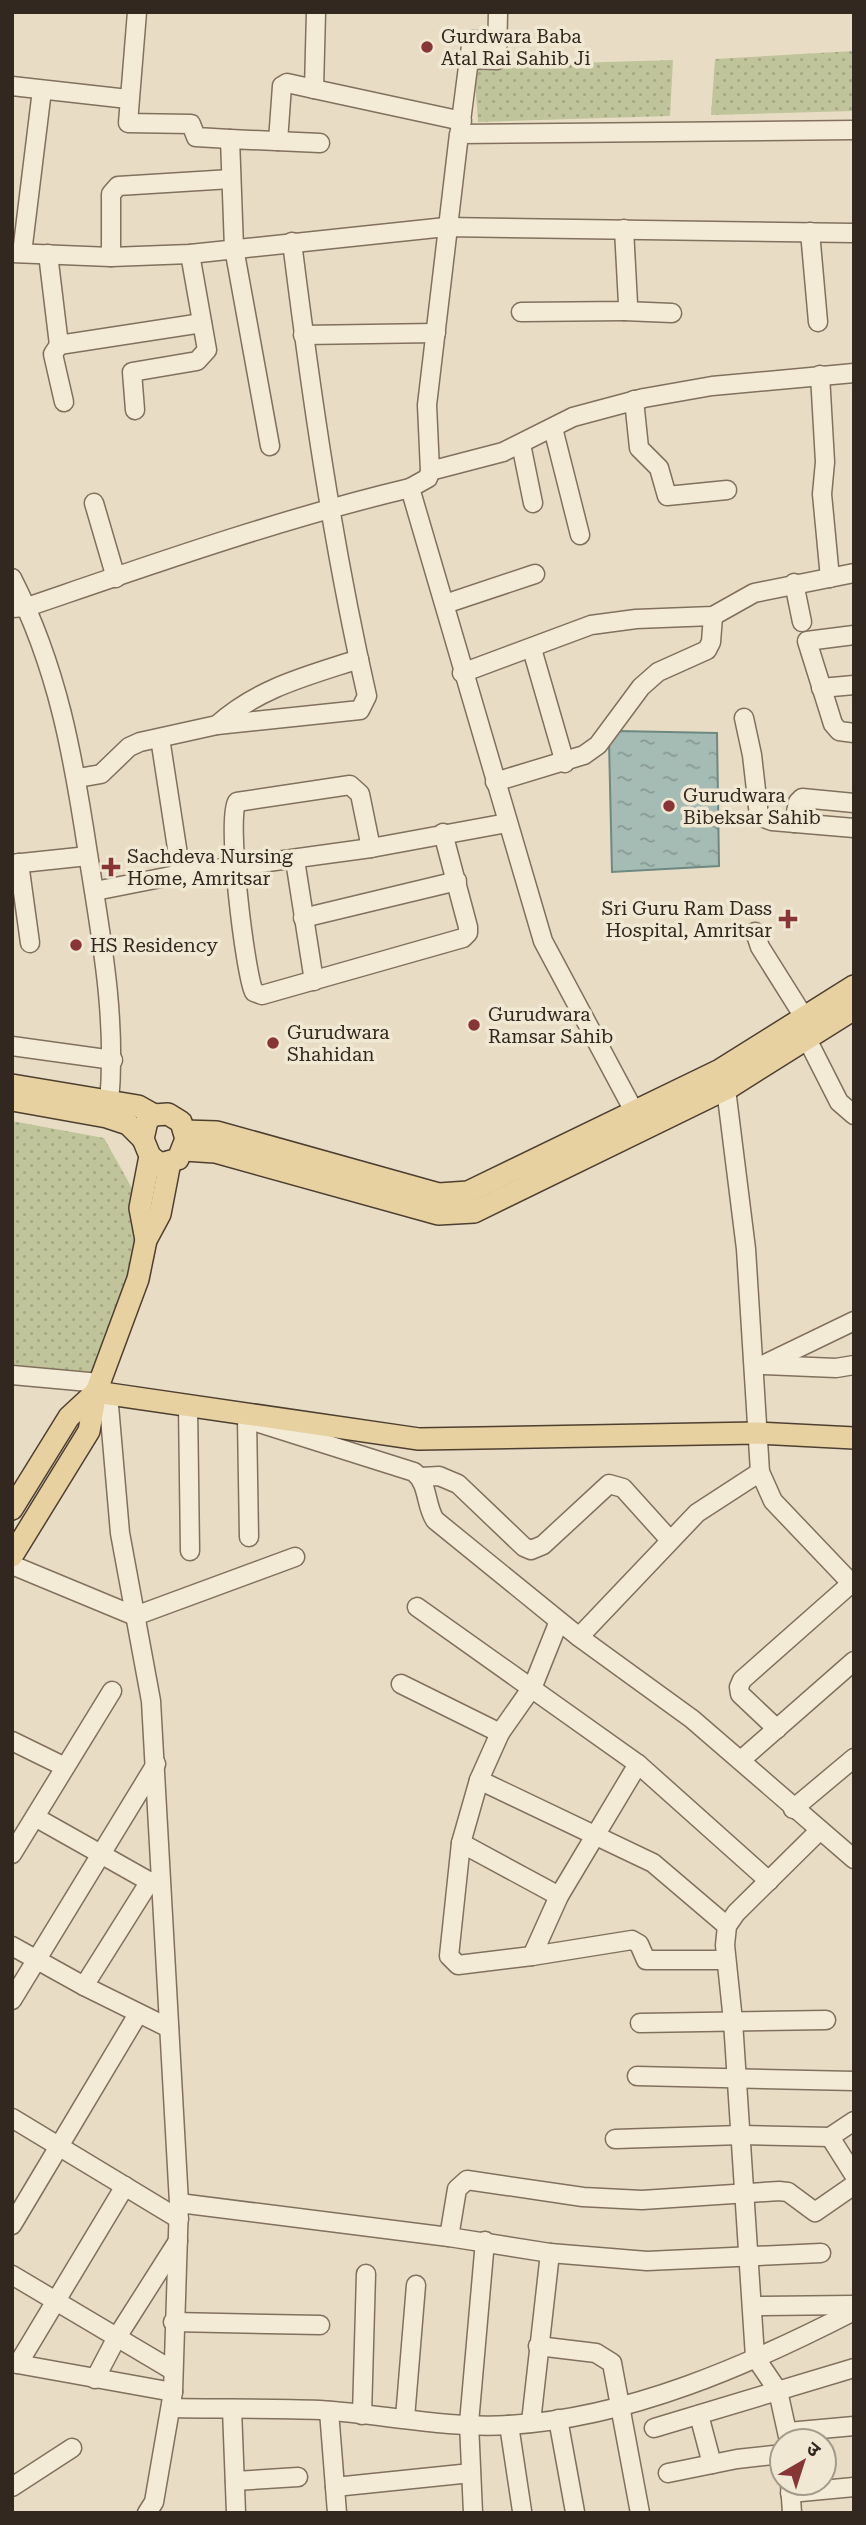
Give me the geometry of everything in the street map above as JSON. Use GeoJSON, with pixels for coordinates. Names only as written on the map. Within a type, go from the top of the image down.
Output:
{"type":"FeatureCollection","features":[{"type":"Feature","properties":{"kind":"main road"},"geometry":{"type":"LineString","coordinates":[[166,1148],[217,1132],[439,1194],[468,1192],[720,1070],[804,1017],[850,1000]]}},
{"type":"Feature","properties":{"kind":"main road"},"geometry":{"type":"LineString","coordinates":[[12,1100],[107,1117],[128,1124],[166,1148],[215,1152],[438,1214],[474,1212],[726,1089],[807,1039],[850,1000]]}},
{"type":"Feature","properties":{"kind":"main road"},"geometry":{"type":"LineString","coordinates":[[12,1085],[138,1106],[154,1115],[168,1114],[181,1122],[166,1148],[140,1208],[146,1240],[138,1279],[89,1431],[12,1556]]}},
{"type":"Feature","properties":{"kind":"main road"},"geometry":{"type":"LineString","coordinates":[[154,1115],[147,1121],[166,1148]]}},
{"type":"Feature","properties":{"kind":"main road"},"geometry":{"type":"LineString","coordinates":[[12,1509],[69,1417],[101,1390],[188,1405],[238,1417],[419,1439],[757,1433],[854,1438]]}},
{"type":"Feature","properties":{"kind":"street"},"geometry":{"type":"LineString","coordinates":[[137,12],[126,119],[132,125],[191,124],[196,137],[320,143]]}},
{"type":"Feature","properties":{"kind":"street"},"geometry":{"type":"LineString","coordinates":[[314,89],[316,12]]}},
{"type":"Feature","properties":{"kind":"street"},"geometry":{"type":"LineString","coordinates":[[20,608],[331,507],[410,488],[428,478],[428,405],[446,228],[469,59],[497,60],[498,12]]}},
{"type":"Feature","properties":{"kind":"street"},"geometry":{"type":"LineString","coordinates":[[278,141],[282,86],[287,83],[461,127],[854,130]]}},
{"type":"Feature","properties":{"kind":"street"},"geometry":{"type":"LineString","coordinates":[[12,86],[128,99]]}},
{"type":"Feature","properties":{"kind":"street"},"geometry":{"type":"LineString","coordinates":[[42,89],[17,253],[111,257],[190,254],[446,228],[854,233]]}},
{"type":"Feature","properties":{"kind":"street"},"geometry":{"type":"LineString","coordinates":[[230,139],[234,248],[270,446]]}},
{"type":"Feature","properties":{"kind":"street"},"geometry":{"type":"LineString","coordinates":[[111,257],[111,194],[118,186],[231,179]]}},
{"type":"Feature","properties":{"kind":"street"},"geometry":{"type":"LineString","coordinates":[[624,229],[628,304],[624,311]]}},
{"type":"Feature","properties":{"kind":"street"},"geometry":{"type":"LineString","coordinates":[[810,232],[818,322]]}},
{"type":"Feature","properties":{"kind":"street"},"geometry":{"type":"LineString","coordinates":[[78,778],[101,774],[129,747],[160,738],[217,725],[360,710],[368,696],[331,507],[303,335],[292,242]]}},
{"type":"Feature","properties":{"kind":"street"},"geometry":{"type":"LineString","coordinates":[[48,254],[58,345],[53,354],[64,402]]}},
{"type":"Feature","properties":{"kind":"street"},"geometry":{"type":"LineString","coordinates":[[135,410],[132,372],[202,358],[207,350],[190,254]]}},
{"type":"Feature","properties":{"kind":"street"},"geometry":{"type":"LineString","coordinates":[[521,312],[672,313]]}},
{"type":"Feature","properties":{"kind":"street"},"geometry":{"type":"LineString","coordinates":[[58,345],[202,323]]}},
{"type":"Feature","properties":{"kind":"street"},"geometry":{"type":"LineString","coordinates":[[303,335],[436,333]]}},
{"type":"Feature","properties":{"kind":"street"},"geometry":{"type":"LineString","coordinates":[[430,471],[503,452],[573,417],[634,400],[712,386],[854,373]]}},
{"type":"Feature","properties":{"kind":"street"},"geometry":{"type":"LineString","coordinates":[[820,375],[825,462],[822,494],[830,578]]}},
{"type":"Feature","properties":{"kind":"street"},"geometry":{"type":"LineString","coordinates":[[634,400],[639,448],[659,468],[667,496],[727,490]]}},
{"type":"Feature","properties":{"kind":"street"},"geometry":{"type":"LineString","coordinates":[[553,428],[580,535]]}},
{"type":"Feature","properties":{"kind":"street"},"geometry":{"type":"LineString","coordinates":[[521,444],[533,503]]}},
{"type":"Feature","properties":{"kind":"street"},"geometry":{"type":"LineString","coordinates":[[410,488],[445,604],[462,673],[543,941],[635,1113]]}},
{"type":"Feature","properties":{"kind":"street"},"geometry":{"type":"LineString","coordinates":[[94,503],[116,578]]}},
{"type":"Feature","properties":{"kind":"street"},"geometry":{"type":"LineString","coordinates":[[462,673],[591,625],[636,619],[713,616],[754,593],[854,573]]}},
{"type":"Feature","properties":{"kind":"street"},"geometry":{"type":"LineString","coordinates":[[445,604],[535,574]]}},
{"type":"Feature","properties":{"kind":"street"},"geometry":{"type":"LineString","coordinates":[[12,578],[20,608],[65,715],[78,778],[95,891],[113,1060],[109,1103]]}},
{"type":"Feature","properties":{"kind":"street"},"geometry":{"type":"LineString","coordinates":[[794,583],[802,622]]}},
{"type":"Feature","properties":{"kind":"street"},"geometry":{"type":"LineString","coordinates":[[495,782],[565,763],[598,745],[627,703],[658,672],[707,650],[711,642],[713,616]]}},
{"type":"Feature","properties":{"kind":"street"},"geometry":{"type":"LineString","coordinates":[[854,635],[807,641],[833,724],[839,731],[854,733]]}},
{"type":"Feature","properties":{"kind":"street"},"geometry":{"type":"LineString","coordinates":[[532,649],[565,763]]}},
{"type":"Feature","properties":{"kind":"street"},"geometry":{"type":"LineString","coordinates":[[217,725],[262,692],[359,659]]}},
{"type":"Feature","properties":{"kind":"street"},"geometry":{"type":"LineString","coordinates":[[821,688],[854,685]]}},
{"type":"Feature","properties":{"kind":"street"},"geometry":{"type":"LineString","coordinates":[[744,718],[752,755],[759,816],[772,821],[854,828]]}},
{"type":"Feature","properties":{"kind":"street"},"geometry":{"type":"LineString","coordinates":[[160,738],[181,874]]}},
{"type":"Feature","properties":{"kind":"street"},"geometry":{"type":"LineString","coordinates":[[371,848],[360,794],[350,785],[237,802],[232,813],[234,868],[254,992],[262,995],[463,938],[468,933],[468,926],[443,833]]}},
{"type":"Feature","properties":{"kind":"street"},"geometry":{"type":"LineString","coordinates":[[794,823],[798,802],[802,798],[854,803]]}},
{"type":"Feature","properties":{"kind":"street"},"geometry":{"type":"LineString","coordinates":[[95,891],[181,874],[371,848],[507,822]]}},
{"type":"Feature","properties":{"kind":"street"},"geometry":{"type":"LineString","coordinates":[[30,943],[15,863],[88,856]]}},
{"type":"Feature","properties":{"kind":"street"},"geometry":{"type":"LineString","coordinates":[[295,860],[314,981]]}},
{"type":"Feature","properties":{"kind":"street"},"geometry":{"type":"LineString","coordinates":[[303,918],[457,881]]}},
{"type":"Feature","properties":{"kind":"street"},"geometry":{"type":"LineString","coordinates":[[755,932],[760,947],[804,1017]]}},
{"type":"Feature","properties":{"kind":"street"},"geometry":{"type":"LineString","coordinates":[[807,1039],[839,1102],[854,1115]]}},
{"type":"Feature","properties":{"kind":"street"},"geometry":{"type":"LineString","coordinates":[[12,1046],[113,1060]]}},
{"type":"Feature","properties":{"kind":"street"},"geometry":{"type":"LineString","coordinates":[[726,1089],[758,1365],[757,1433],[760,1472],[773,1501],[853,1584],[739,1687],[740,1693],[777,1729]]}},
{"type":"Feature","properties":{"kind":"street"},"geometry":{"type":"LineString","coordinates":[[758,1365],[854,1321]]}},
{"type":"Feature","properties":{"kind":"street"},"geometry":{"type":"LineString","coordinates":[[758,1365],[836,1368],[854,1365]]}},
{"type":"Feature","properties":{"kind":"street"},"geometry":{"type":"LineString","coordinates":[[12,1375],[101,1390],[120,1534],[151,1701],[156,1764],[155,1884],[169,2028],[179,2211],[172,2400],[154,2502],[148,2513]]}},
{"type":"Feature","properties":{"kind":"street"},"geometry":{"type":"LineString","coordinates":[[188,1405],[190,1551]]}},
{"type":"Feature","properties":{"kind":"street"},"geometry":{"type":"LineString","coordinates":[[249,1537],[238,1417],[354,1452],[414,1472],[421,1477],[439,1476],[458,1484],[524,1547],[531,1550],[543,1545],[609,1484],[623,1488],[669,1539]]}},
{"type":"Feature","properties":{"kind":"street"},"geometry":{"type":"LineString","coordinates":[[579,1637],[669,1539],[722,1493],[760,1472]]}},
{"type":"Feature","properties":{"kind":"street"},"geometry":{"type":"LineString","coordinates":[[421,1477],[428,1508],[435,1520],[579,1637],[692,1719],[854,1859]]}},
{"type":"Feature","properties":{"kind":"street"},"geometry":{"type":"LineString","coordinates":[[12,1565],[135,1616],[295,1557]]}},
{"type":"Feature","properties":{"kind":"street"},"geometry":{"type":"LineString","coordinates":[[418,1606],[533,1686],[638,1764],[769,1881]]}},
{"type":"Feature","properties":{"kind":"street"},"geometry":{"type":"LineString","coordinates":[[559,1621],[533,1686],[500,1733],[479,1780],[461,1843],[449,1956],[452,1962],[458,1965],[632,1940],[639,1944],[646,1960],[726,1960]]}},
{"type":"Feature","properties":{"kind":"street"},"geometry":{"type":"LineString","coordinates":[[741,1760],[854,1661]]}},
{"type":"Feature","properties":{"kind":"street"},"geometry":{"type":"LineString","coordinates":[[401,1684],[500,1733]]}},
{"type":"Feature","properties":{"kind":"street"},"geometry":{"type":"LineString","coordinates":[[12,1854],[63,1766],[112,1691]]}},
{"type":"Feature","properties":{"kind":"street"},"geometry":{"type":"LineString","coordinates":[[12,1741],[63,1766]]}},
{"type":"Feature","properties":{"kind":"street"},"geometry":{"type":"LineString","coordinates":[[793,1809],[854,1758]]}},
{"type":"Feature","properties":{"kind":"street"},"geometry":{"type":"LineString","coordinates":[[12,2000],[156,1764]]}},
{"type":"Feature","properties":{"kind":"street"},"geometry":{"type":"LineString","coordinates":[[532,1956],[559,1896],[593,1834],[638,1764]]}},
{"type":"Feature","properties":{"kind":"street"},"geometry":{"type":"LineString","coordinates":[[479,1780],[653,1863],[727,1926]]}},
{"type":"Feature","properties":{"kind":"street"},"geometry":{"type":"LineString","coordinates":[[36,1816],[155,1884]]}},
{"type":"Feature","properties":{"kind":"street"},"geometry":{"type":"LineString","coordinates":[[786,2427],[778,2391],[755,2357],[733,2021],[726,1960],[727,1926],[820,1830]]}},
{"type":"Feature","properties":{"kind":"street"},"geometry":{"type":"LineString","coordinates":[[461,1843],[559,1896]]}},
{"type":"Feature","properties":{"kind":"street"},"geometry":{"type":"LineString","coordinates":[[84,1986],[155,1884]]}},
{"type":"Feature","properties":{"kind":"street"},"geometry":{"type":"LineString","coordinates":[[12,1946],[36,1961],[169,2028]]}},
{"type":"Feature","properties":{"kind":"street"},"geometry":{"type":"LineString","coordinates":[[12,2225],[138,2014]]}},
{"type":"Feature","properties":{"kind":"street"},"geometry":{"type":"LineString","coordinates":[[640,2023],[826,2020]]}},
{"type":"Feature","properties":{"kind":"street"},"geometry":{"type":"LineString","coordinates":[[637,2076],[854,2081]]}},
{"type":"Feature","properties":{"kind":"street"},"geometry":{"type":"LineString","coordinates":[[12,2118],[125,2186],[179,2211],[449,2237],[550,2253],[647,2261],[821,2253]]}},
{"type":"Feature","properties":{"kind":"street"},"geometry":{"type":"LineString","coordinates":[[615,2139],[741,2135],[830,2137],[854,2121]]}},
{"type":"Feature","properties":{"kind":"street"},"geometry":{"type":"LineString","coordinates":[[830,2137],[854,2175]]}},
{"type":"Feature","properties":{"kind":"street"},"geometry":{"type":"LineString","coordinates":[[449,2237],[457,2189],[467,2180],[583,2197],[630,2199],[788,2192],[815,2212],[854,2185]]}},
{"type":"Feature","properties":{"kind":"street"},"geometry":{"type":"LineString","coordinates":[[125,2186],[15,2364],[95,2379],[172,2400],[232,2409],[329,2412],[509,2425],[558,2419],[621,2405],[688,2385],[854,2311]]}},
{"type":"Feature","properties":{"kind":"street"},"geometry":{"type":"LineString","coordinates":[[95,2379],[117,2337],[178,2241]]}},
{"type":"Feature","properties":{"kind":"street"},"geometry":{"type":"LineString","coordinates":[[473,2513],[469,2423],[485,2241]]}},
{"type":"Feature","properties":{"kind":"street"},"geometry":{"type":"LineString","coordinates":[[531,2422],[550,2253]]}},
{"type":"Feature","properties":{"kind":"street"},"geometry":{"type":"LineString","coordinates":[[12,2274],[172,2370]]}},
{"type":"Feature","properties":{"kind":"street"},"geometry":{"type":"LineString","coordinates":[[362,2415],[366,2274]]}},
{"type":"Feature","properties":{"kind":"street"},"geometry":{"type":"LineString","coordinates":[[405,2418],[416,2285]]}},
{"type":"Feature","properties":{"kind":"street"},"geometry":{"type":"LineString","coordinates":[[752,2306],[854,2305]]}},
{"type":"Feature","properties":{"kind":"street"},"geometry":{"type":"LineString","coordinates":[[173,2322],[320,2325]]}},
{"type":"Feature","properties":{"kind":"street"},"geometry":{"type":"LineString","coordinates":[[538,2346],[604,2356],[615,2371],[640,2513]]}},
{"type":"Feature","properties":{"kind":"street"},"geometry":{"type":"LineString","coordinates":[[654,2428],[854,2368]]}},
{"type":"Feature","properties":{"kind":"street"},"geometry":{"type":"LineString","coordinates":[[232,2409],[236,2513]]}},
{"type":"Feature","properties":{"kind":"street"},"geometry":{"type":"LineString","coordinates":[[329,2412],[337,2513]]}},
{"type":"Feature","properties":{"kind":"street"},"geometry":{"type":"LineString","coordinates":[[698,2415],[712,2464]]}},
{"type":"Feature","properties":{"kind":"street"},"geometry":{"type":"LineString","coordinates":[[558,2419],[575,2512]]}},
{"type":"Feature","properties":{"kind":"street"},"geometry":{"type":"LineString","coordinates":[[509,2425],[522,2511]]}},
{"type":"Feature","properties":{"kind":"street"},"geometry":{"type":"LineString","coordinates":[[12,2487],[72,2448]]}},
{"type":"Feature","properties":{"kind":"street"},"geometry":{"type":"LineString","coordinates":[[668,2473],[768,2456]]}},
{"type":"Feature","properties":{"kind":"street"},"geometry":{"type":"LineString","coordinates":[[335,2487],[471,2473]]}},
{"type":"Feature","properties":{"kind":"street"},"geometry":{"type":"LineString","coordinates":[[235,2481],[298,2477]]}},
{"type":"Feature","properties":{"kind":"green space"},"geometry":{"type":"Polygon","coordinates":[[[854,51],[854,111],[711,115],[715,59],[854,51]]]}},
{"type":"Feature","properties":{"kind":"green space"},"geometry":{"type":"Polygon","coordinates":[[[673,60],[670,116],[478,122],[474,66],[673,60]]]}},
{"type":"Feature","properties":{"kind":"green space"},"geometry":{"type":"Polygon","coordinates":[[[12,1121],[104,1138],[142,1206],[139,1275],[87,1383],[12,1368],[12,1121]]]}},
{"type":"Feature","properties":{"kind":"water"},"geometry":{"type":"Polygon","coordinates":[[[618,731],[717,733],[719,866],[612,872],[609,742],[618,731]]]}},
{"type":"Feature","properties":{"kind":"place","name":"Gurdwara Baba Atal Rai Sahib Ji"},"geometry":{"type":"Point","coordinates":[427,47]}},
{"type":"Feature","properties":{"kind":"place","name":"Gurudwara Bibeksar Sahib"},"geometry":{"type":"Point","coordinates":[669,806]}},
{"type":"Feature","properties":{"kind":"place","name":"Sachdeva Nursing Home, Amritsar"},"geometry":{"type":"Point","coordinates":[111,867]}},
{"type":"Feature","properties":{"kind":"place","name":"Sri Guru Ram Dass Hospital, Amritsar"},"geometry":{"type":"Point","coordinates":[788,919]}},
{"type":"Feature","properties":{"kind":"place","name":"HS Residency"},"geometry":{"type":"Point","coordinates":[76,945]}},
{"type":"Feature","properties":{"kind":"place","name":"Gurudwara Ramsar Sahib"},"geometry":{"type":"Point","coordinates":[474,1025]}},
{"type":"Feature","properties":{"kind":"place","name":"Gurudwara Shahidan"},"geometry":{"type":"Point","coordinates":[273,1043]}}]}
